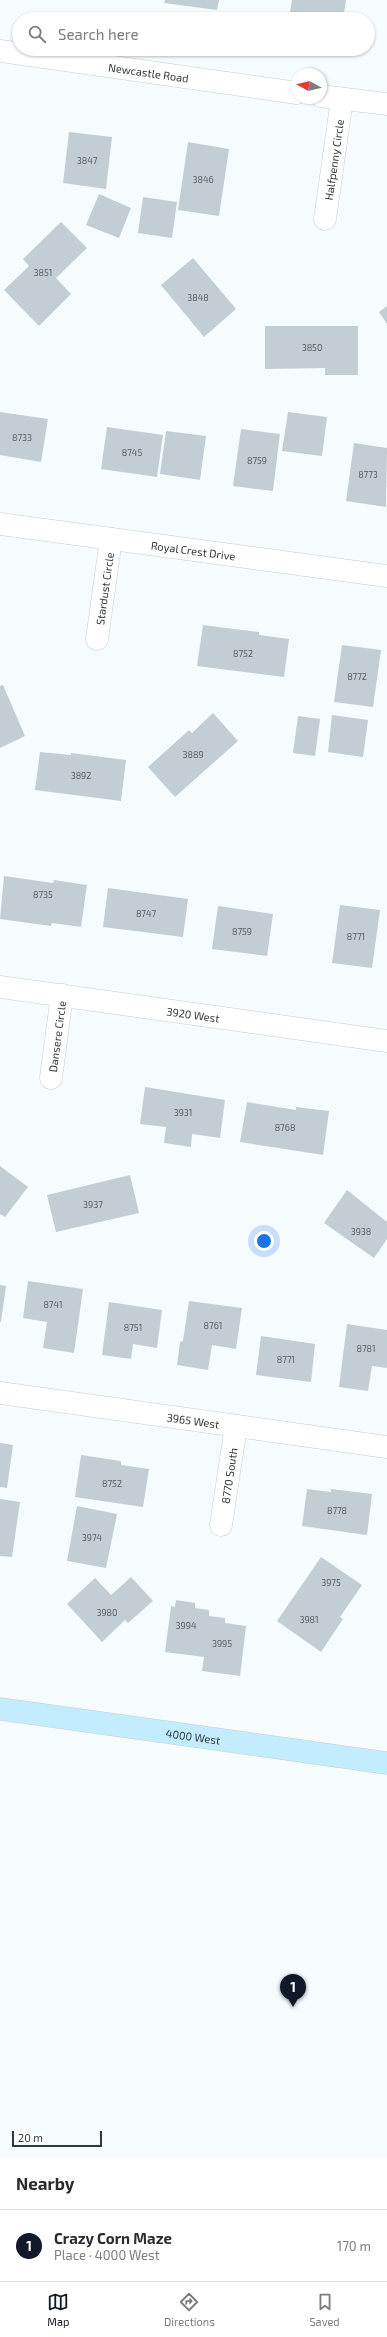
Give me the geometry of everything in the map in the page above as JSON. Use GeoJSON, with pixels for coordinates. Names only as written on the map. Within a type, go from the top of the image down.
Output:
{"type":"FeatureCollection","features":[{"type":"Feature","properties":{"kind":"main road","name":"4000 West"},"geometry":{"type":"LineString","coordinates":[[0,1709],[387,1763]]}},
{"type":"Feature","properties":{"kind":"street","name":"Newcastle Road"},"geometry":{"type":"LineString","coordinates":[[0,51],[12,53]]}},
{"type":"Feature","properties":{"kind":"street","name":"Newcastle Road"},"geometry":{"type":"LineString","coordinates":[[35,56],[291,92]]}},
{"type":"Feature","properties":{"kind":"street"},"geometry":{"type":"LineString","coordinates":[[331,98],[387,104]]}},
{"type":"Feature","properties":{"kind":"street","name":"Halfpenny Circle"},"geometry":{"type":"LineString","coordinates":[[325,219],[331,98]]}},
{"type":"Feature","properties":{"kind":"street","name":"Royal Crest Drive"},"geometry":{"type":"LineString","coordinates":[[0,524],[387,576]]}},
{"type":"Feature","properties":{"kind":"street","name":"Stardust Circle"},"geometry":{"type":"LineString","coordinates":[[97,639],[111,539]]}},
{"type":"Feature","properties":{"kind":"street","name":"3920 West"},"geometry":{"type":"LineString","coordinates":[[0,987],[387,1041]]}},
{"type":"Feature","properties":{"kind":"street","name":"Dansere Circle"},"geometry":{"type":"LineString","coordinates":[[51,1078],[62,995]]}},
{"type":"Feature","properties":{"kind":"street","name":"3965 West"},"geometry":{"type":"LineString","coordinates":[[0,1393],[387,1447]]}},
{"type":"Feature","properties":{"kind":"street","name":"8770 South"},"geometry":{"type":"LineString","coordinates":[[221,1525],[236,1426]]}},
{"type":"Feature","properties":{"kind":"building"},"geometry":{"type":"Polygon","coordinates":[[[165,0],[219,0],[217,10],[164,3],[165,0]]]}},
{"type":"Feature","properties":{"kind":"building"},"geometry":{"type":"Polygon","coordinates":[[[292,0],[346,0],[344,12],[290,12],[292,0]]]}},
{"type":"Feature","properties":{"kind":"building"},"geometry":{"type":"Polygon","coordinates":[[[69,132],[112,137],[106,189],[63,183],[69,132]]]}},
{"type":"Feature","properties":{"kind":"building"},"geometry":{"type":"Polygon","coordinates":[[[188,142],[229,149],[219,216],[178,210],[188,142]]]}},
{"type":"Feature","properties":{"kind":"building"},"geometry":{"type":"Polygon","coordinates":[[[99,194],[131,208],[119,238],[86,225],[99,194]]]}},
{"type":"Feature","properties":{"kind":"building"},"geometry":{"type":"Polygon","coordinates":[[[143,197],[177,202],[172,238],[138,233],[143,197]]]}},
{"type":"Feature","properties":{"kind":"building"},"geometry":{"type":"Polygon","coordinates":[[[61,222],[87,248],[56,278],[71,294],[39,326],[4,290],[29,266],[23,259],[61,222]]]}},
{"type":"Feature","properties":{"kind":"building"},"geometry":{"type":"Polygon","coordinates":[[[193,258],[236,309],[204,337],[161,285],[193,258]]]}},
{"type":"Feature","properties":{"kind":"building"},"geometry":{"type":"Polygon","coordinates":[[[387,306],[387,324],[379,312],[387,306]]]}},
{"type":"Feature","properties":{"kind":"building"},"geometry":{"type":"Polygon","coordinates":[[[265,326],[358,326],[358,375],[325,375],[325,368],[265,369],[265,326]]]}},
{"type":"Feature","properties":{"kind":"building"},"geometry":{"type":"Polygon","coordinates":[[[0,412],[48,419],[41,462],[0,455],[0,412]]]}},
{"type":"Feature","properties":{"kind":"building"},"geometry":{"type":"Polygon","coordinates":[[[288,412],[327,417],[322,456],[282,451],[288,412]]]}},
{"type":"Feature","properties":{"kind":"building"},"geometry":{"type":"Polygon","coordinates":[[[107,427],[163,435],[157,477],[101,469],[107,427]]]}},
{"type":"Feature","properties":{"kind":"building"},"geometry":{"type":"Polygon","coordinates":[[[241,429],[280,434],[273,491],[233,486],[241,429]]]}},
{"type":"Feature","properties":{"kind":"building"},"geometry":{"type":"Polygon","coordinates":[[[166,431],[206,436],[200,480],[160,474],[166,431]]]}},
{"type":"Feature","properties":{"kind":"building"},"geometry":{"type":"Polygon","coordinates":[[[354,443],[387,448],[386,507],[346,501],[354,443]]]}},
{"type":"Feature","properties":{"kind":"building"},"geometry":{"type":"Polygon","coordinates":[[[203,625],[259,632],[259,635],[289,639],[284,677],[197,666],[203,625]]]}},
{"type":"Feature","properties":{"kind":"building"},"geometry":{"type":"Polygon","coordinates":[[[342,645],[381,650],[373,707],[334,702],[342,645]]]}},
{"type":"Feature","properties":{"kind":"building"},"geometry":{"type":"Polygon","coordinates":[[[3,685],[25,736],[0,748],[0,686],[3,685]]]}},
{"type":"Feature","properties":{"kind":"building"},"geometry":{"type":"Polygon","coordinates":[[[213,713],[238,741],[175,797],[148,767],[189,730],[192,733],[213,713]]]}},
{"type":"Feature","properties":{"kind":"building"},"geometry":{"type":"Polygon","coordinates":[[[332,715],[368,720],[363,757],[328,752],[332,715]]]}},
{"type":"Feature","properties":{"kind":"building"},"geometry":{"type":"Polygon","coordinates":[[[298,716],[320,719],[315,756],[293,753],[298,716]]]}},
{"type":"Feature","properties":{"kind":"building"},"geometry":{"type":"Polygon","coordinates":[[[40,752],[71,755],[71,753],[126,760],[121,801],[35,790],[40,752]]]}},
{"type":"Feature","properties":{"kind":"building"},"geometry":{"type":"Polygon","coordinates":[[[4,876],[53,883],[54,880],[87,885],[81,927],[52,923],[51,926],[0,919],[4,876]]]}},
{"type":"Feature","properties":{"kind":"building"},"geometry":{"type":"Polygon","coordinates":[[[108,888],[188,899],[183,937],[103,927],[108,888]]]}},
{"type":"Feature","properties":{"kind":"building"},"geometry":{"type":"Polygon","coordinates":[[[340,905],[380,910],[372,968],[332,963],[340,905]]]}},
{"type":"Feature","properties":{"kind":"building"},"geometry":{"type":"Polygon","coordinates":[[[218,906],[273,914],[267,956],[212,949],[218,906]]]}},
{"type":"Feature","properties":{"kind":"building"},"geometry":{"type":"Polygon","coordinates":[[[145,1087],[225,1100],[220,1138],[192,1134],[191,1147],[164,1143],[166,1127],[140,1124],[145,1087]]]}},
{"type":"Feature","properties":{"kind":"building"},"geometry":{"type":"Polygon","coordinates":[[[247,1102],[296,1110],[296,1107],[329,1111],[323,1155],[240,1142],[247,1102]]]}},
{"type":"Feature","properties":{"kind":"building"},"geometry":{"type":"Polygon","coordinates":[[[0,1166],[28,1187],[5,1217],[0,1214],[0,1166]]]}},
{"type":"Feature","properties":{"kind":"building"},"geometry":{"type":"Polygon","coordinates":[[[130,1175],[139,1213],[56,1232],[47,1195],[130,1175]]]}},
{"type":"Feature","properties":{"kind":"building"},"geometry":{"type":"Polygon","coordinates":[[[347,1190],[387,1222],[387,1239],[374,1258],[324,1223],[347,1190]]]}},
{"type":"Feature","properties":{"kind":"building"},"geometry":{"type":"Polygon","coordinates":[[[28,1281],[83,1289],[74,1353],[43,1348],[47,1322],[23,1318],[28,1281]]]}},
{"type":"Feature","properties":{"kind":"building"},"geometry":{"type":"Polygon","coordinates":[[[0,1285],[6,1286],[1,1322],[0,1322],[0,1285]]]}},
{"type":"Feature","properties":{"kind":"building"},"geometry":{"type":"Polygon","coordinates":[[[189,1301],[242,1308],[236,1349],[212,1345],[208,1370],[177,1365],[180,1342],[183,1341],[189,1301]]]}},
{"type":"Feature","properties":{"kind":"building"},"geometry":{"type":"Polygon","coordinates":[[[109,1302],[162,1310],[157,1348],[133,1344],[131,1359],[102,1355],[109,1302]]]}},
{"type":"Feature","properties":{"kind":"building"},"geometry":{"type":"Polygon","coordinates":[[[347,1324],[387,1330],[387,1368],[372,1366],[368,1391],[339,1387],[347,1324]]]}},
{"type":"Feature","properties":{"kind":"building"},"geometry":{"type":"Polygon","coordinates":[[[261,1336],[315,1344],[311,1382],[256,1375],[261,1336]]]}},
{"type":"Feature","properties":{"kind":"building"},"geometry":{"type":"Polygon","coordinates":[[[0,1443],[13,1445],[7,1488],[0,1487],[0,1443]]]}},
{"type":"Feature","properties":{"kind":"building"},"geometry":{"type":"Polygon","coordinates":[[[81,1455],[121,1461],[121,1465],[149,1469],[143,1507],[75,1497],[81,1455]]]}},
{"type":"Feature","properties":{"kind":"building"},"geometry":{"type":"Polygon","coordinates":[[[307,1489],[331,1492],[331,1489],[372,1494],[367,1535],[302,1526],[307,1489]]]}},
{"type":"Feature","properties":{"kind":"building"},"geometry":{"type":"Polygon","coordinates":[[[0,1499],[20,1502],[12,1557],[0,1556],[0,1499]]]}},
{"type":"Feature","properties":{"kind":"building"},"geometry":{"type":"Polygon","coordinates":[[[77,1506],[117,1514],[106,1568],[67,1561],[77,1506]]]}},
{"type":"Feature","properties":{"kind":"building"},"geometry":{"type":"Polygon","coordinates":[[[321,1557],[362,1585],[340,1617],[343,1619],[321,1652],[277,1621],[321,1557]]]}},
{"type":"Feature","properties":{"kind":"building"},"geometry":{"type":"Polygon","coordinates":[[[131,1577],[153,1601],[128,1623],[125,1620],[102,1642],[67,1604],[95,1578],[111,1595],[131,1577]]]}},
{"type":"Feature","properties":{"kind":"building"},"geometry":{"type":"Polygon","coordinates":[[[176,1600],[195,1603],[195,1608],[209,1610],[209,1616],[225,1618],[225,1623],[246,1626],[240,1676],[202,1671],[204,1657],[165,1652],[171,1606],[175,1607],[176,1600]]]}},
{"type":"Feature","properties":{"kind":"place","name":"Crazy Corn Maze"},"geometry":{"type":"Point","coordinates":[293,2007]}}]}
